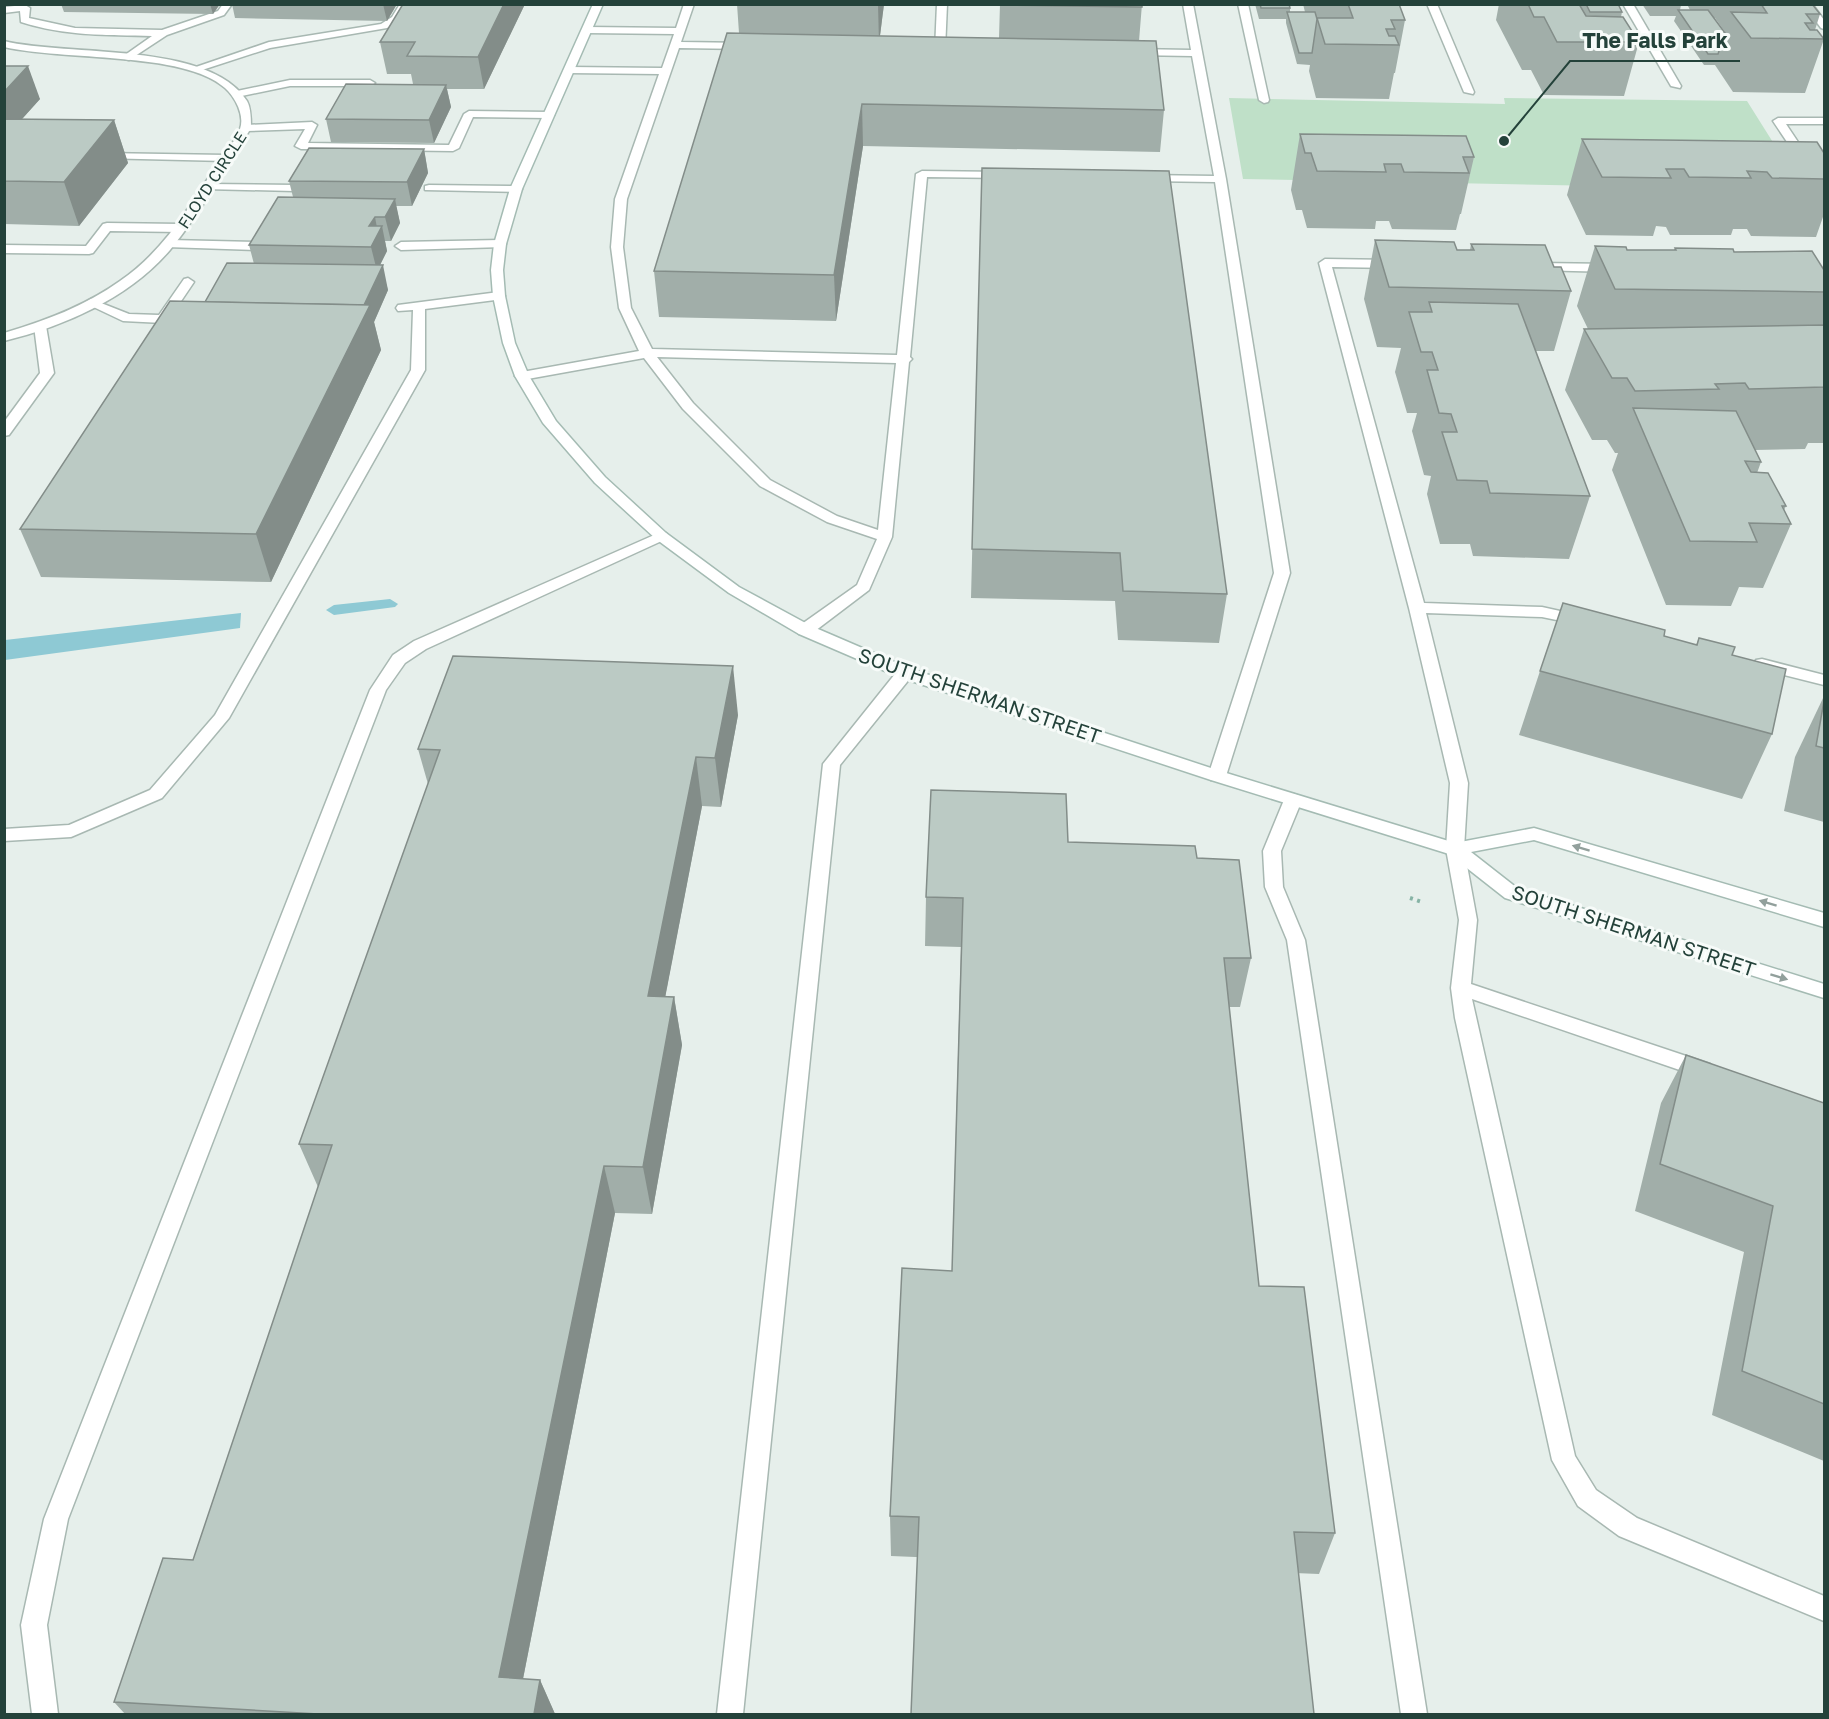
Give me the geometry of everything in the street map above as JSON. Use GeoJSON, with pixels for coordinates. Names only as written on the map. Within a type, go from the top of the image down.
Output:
{"type":"FeatureCollection","features":[{"type":"Feature","properties":{"kind":"street"},"geometry":{"type":"LineString","coordinates":[[129,57],[163,33],[221,13],[228,4]]}},
{"type":"Feature","properties":{"kind":"street"},"geometry":{"type":"LineString","coordinates":[[195,69],[269,45],[336,36],[384,26],[396,19],[405,4]]}},
{"type":"Feature","properties":{"kind":"street","name":"SOUTH SHERMAN STREET"},"geometry":{"type":"LineString","coordinates":[[598,4],[516,189],[500,244],[497,270],[499,296],[509,343],[522,376],[550,423],[600,480],[661,536],[734,590],[805,630],[905,673],[1217,776],[1455,849],[1511,893],[1824,991]]}},
{"type":"Feature","properties":{"kind":"street"},"geometry":{"type":"LineString","coordinates":[[689,4],[621,199],[617,247],[625,308],[647,353],[688,406],[765,483],[832,519],[885,537]]}},
{"type":"Feature","properties":{"kind":"street"},"geometry":{"type":"LineString","coordinates":[[939,50],[942,4]]}},
{"type":"Feature","properties":{"kind":"street"},"geometry":{"type":"LineString","coordinates":[[1188,4],[1195,53],[1220,179],[1282,573],[1217,776]]}},
{"type":"Feature","properties":{"kind":"street"},"geometry":{"type":"LineString","coordinates":[[1243,4],[1264,100]]}},
{"type":"Feature","properties":{"kind":"street"},"geometry":{"type":"LineString","coordinates":[[1432,4],[1469,92]]}},
{"type":"Feature","properties":{"kind":"street"},"geometry":{"type":"LineString","coordinates":[[1628,4],[1676,86]]}},
{"type":"Feature","properties":{"kind":"street"},"geometry":{"type":"LineString","coordinates":[[1808,4],[1824,26]]}},
{"type":"Feature","properties":{"kind":"street"},"geometry":{"type":"LineString","coordinates":[[4,10],[27,6],[24,20],[43,27],[73,32],[163,33]]}},
{"type":"Feature","properties":{"kind":"street"},"geometry":{"type":"LineString","coordinates":[[587,30],[681,31]]}},
{"type":"Feature","properties":{"kind":"street"},"geometry":{"type":"LineString","coordinates":[[4,44],[30,50],[129,57],[195,69],[228,84],[237,94],[290,83],[370,83]]}},
{"type":"Feature","properties":{"kind":"street"},"geometry":{"type":"LineString","coordinates":[[676,45],[760,47]]}},
{"type":"Feature","properties":{"kind":"street"},"geometry":{"type":"LineString","coordinates":[[928,50],[951,50]]}},
{"type":"Feature","properties":{"kind":"street"},"geometry":{"type":"LineString","coordinates":[[1125,52],[1195,53]]}},
{"type":"Feature","properties":{"kind":"street"},"geometry":{"type":"LineString","coordinates":[[569,70],[667,72]]}},
{"type":"Feature","properties":{"kind":"street","name":"FLOYD CIRCLE"},"geometry":{"type":"LineString","coordinates":[[4,337],[40,326],[113,292],[144,271],[170,244],[246,128],[248,118],[237,94]]}},
{"type":"Feature","properties":{"kind":"street"},"geometry":{"type":"LineString","coordinates":[[246,128],[312,125],[301,146],[453,148],[469,114],[549,116]]}},
{"type":"Feature","properties":{"kind":"street"},"geometry":{"type":"LineString","coordinates":[[1824,121],[1778,121],[1824,189]]}},
{"type":"Feature","properties":{"kind":"street"},"geometry":{"type":"LineString","coordinates":[[86,156],[226,158]]}},
{"type":"Feature","properties":{"kind":"street"},"geometry":{"type":"LineString","coordinates":[[805,630],[864,587],[885,537],[922,174],[1017,175]]}},
{"type":"Feature","properties":{"kind":"street"},"geometry":{"type":"LineString","coordinates":[[1136,177],[1220,179]]}},
{"type":"Feature","properties":{"kind":"street"},"geometry":{"type":"LineString","coordinates":[[208,187],[295,188]]}},
{"type":"Feature","properties":{"kind":"street"},"geometry":{"type":"LineString","coordinates":[[429,188],[516,189]]}},
{"type":"Feature","properties":{"kind":"street"},"geometry":{"type":"LineString","coordinates":[[4,249],[89,250],[107,227],[181,228]]}},
{"type":"Feature","properties":{"kind":"street"},"geometry":{"type":"LineString","coordinates":[[170,244],[260,246]]}},
{"type":"Feature","properties":{"kind":"street"},"geometry":{"type":"LineString","coordinates":[[401,246],[500,244]]}},
{"type":"Feature","properties":{"kind":"street"},"geometry":{"type":"LineString","coordinates":[[1408,264],[1325,263],[1417,608],[1459,783],[1455,849],[1467,920],[1461,988],[1465,1018],[1564,1460],[1587,1498],[1628,1527],[1824,1608]]}},
{"type":"Feature","properties":{"kind":"street"},"geometry":{"type":"LineString","coordinates":[[1527,267],[1622,268]]}},
{"type":"Feature","properties":{"kind":"street"},"geometry":{"type":"LineString","coordinates":[[91,303],[127,318],[163,319],[188,282]]}},
{"type":"Feature","properties":{"kind":"street"},"geometry":{"type":"LineString","coordinates":[[402,308],[499,296]]}},
{"type":"Feature","properties":{"kind":"street"},"geometry":{"type":"LineString","coordinates":[[4,835],[70,831],[156,794],[221,718],[418,370],[419,306]]}},
{"type":"Feature","properties":{"kind":"street"},"geometry":{"type":"LineString","coordinates":[[4,432],[47,373],[40,326]]}},
{"type":"Feature","properties":{"kind":"street"},"geometry":{"type":"LineString","coordinates":[[522,376],[647,353],[904,359]]}},
{"type":"Feature","properties":{"kind":"street"},"geometry":{"type":"LineString","coordinates":[[45,1714],[34,1625],[56,1519],[378,690],[399,659],[420,645],[661,536]]}},
{"type":"Feature","properties":{"kind":"street"},"geometry":{"type":"LineString","coordinates":[[1417,608],[1542,612],[1592,622]]}},
{"type":"Feature","properties":{"kind":"street"},"geometry":{"type":"LineString","coordinates":[[1746,660],[1824,680]]}},
{"type":"Feature","properties":{"kind":"street"},"geometry":{"type":"LineString","coordinates":[[730,1714],[832,764],[905,673]]}},
{"type":"Feature","properties":{"kind":"street"},"geometry":{"type":"LineString","coordinates":[[1293,800],[1272,851],[1274,886],[1296,940],[1414,1714]]}},
{"type":"Feature","properties":{"kind":"street","name":"SOUTH SHERMAN STREET"},"geometry":{"type":"LineString","coordinates":[[1455,849],[1534,834],[1824,920]]}},
{"type":"Feature","properties":{"kind":"street"},"geometry":{"type":"LineString","coordinates":[[1461,988],[1725,1078]]}},
{"type":"Feature","properties":{"kind":"path"},"geometry":{"type":"LineString","coordinates":[[1410,898],[1425,904]]}},
{"type":"Feature","properties":{"kind":"green space"},"geometry":{"type":"Polygon","coordinates":[[[1229,98],[1505,104],[1504,98],[1747,101],[1803,190],[1243,179],[1229,98]]]}},
{"type":"Feature","properties":{"kind":"water"},"geometry":{"type":"Polygon","coordinates":[[[241,613],[240,628],[5,660],[5,640],[241,613]]]}},
{"type":"Feature","properties":{"kind":"building"},"geometry":{"type":"Polygon","coordinates":[[[403,4],[504,4],[478,57],[407,56],[415,42],[380,42],[403,4]]]}},
{"type":"Feature","properties":{"kind":"building"},"geometry":{"type":"Polygon","coordinates":[[[1142,4],[1142,7],[1000,5],[1142,4]]]}},
{"type":"Feature","properties":{"kind":"building"},"geometry":{"type":"Polygon","coordinates":[[[1260,4],[1289,4],[1290,8],[1261,8],[1260,4]]]}},
{"type":"Feature","properties":{"kind":"building"},"geometry":{"type":"Polygon","coordinates":[[[1348,4],[1399,4],[1405,20],[1391,20],[1395,29],[1386,29],[1389,36],[1395,36],[1399,45],[1325,44],[1317,18],[1353,18],[1348,4]]]}},
{"type":"Feature","properties":{"kind":"building"},"geometry":{"type":"Polygon","coordinates":[[[1528,4],[1579,4],[1586,16],[1623,17],[1639,42],[1557,42],[1544,17],[1534,17],[1528,4]]]}},
{"type":"Feature","properties":{"kind":"building"},"geometry":{"type":"Polygon","coordinates":[[[1586,4],[1618,4],[1622,12],[1590,12],[1586,4]]]}},
{"type":"Feature","properties":{"kind":"building"},"geometry":{"type":"Polygon","coordinates":[[[1681,4],[1681,5],[1653,5],[1681,4]]]}},
{"type":"Feature","properties":{"kind":"building"},"geometry":{"type":"Polygon","coordinates":[[[1761,4],[1812,4],[1820,14],[1806,14],[1813,23],[1805,23],[1810,30],[1817,30],[1824,39],[1751,38],[1731,12],[1767,13],[1761,4]]]}},
{"type":"Feature","properties":{"kind":"building"},"geometry":{"type":"Polygon","coordinates":[[[1678,10],[1708,10],[1725,33],[1718,54],[1708,54],[1678,10]]]}},
{"type":"Feature","properties":{"kind":"building"},"geometry":{"type":"Polygon","coordinates":[[[1287,12],[1315,12],[1317,19],[1312,53],[1299,53],[1287,12]]]}},
{"type":"Feature","properties":{"kind":"building"},"geometry":{"type":"Polygon","coordinates":[[[727,33],[1156,41],[1164,110],[862,104],[834,275],[654,271],[727,33]]]}},
{"type":"Feature","properties":{"kind":"building"},"geometry":{"type":"Polygon","coordinates":[[[4,66],[28,66],[4,92],[4,66]]]}},
{"type":"Feature","properties":{"kind":"building"},"geometry":{"type":"Polygon","coordinates":[[[346,84],[446,85],[429,120],[326,119],[346,84]]]}},
{"type":"Feature","properties":{"kind":"building"},"geometry":{"type":"Polygon","coordinates":[[[4,119],[114,120],[64,182],[4,181],[4,119]]]}},
{"type":"Feature","properties":{"kind":"building"},"geometry":{"type":"Polygon","coordinates":[[[1300,134],[1466,136],[1474,157],[1463,157],[1469,173],[1404,172],[1401,164],[1384,164],[1386,172],[1317,171],[1311,153],[1305,153],[1300,134]]]}},
{"type":"Feature","properties":{"kind":"building"},"geometry":{"type":"Polygon","coordinates":[[[1582,139],[1817,142],[1824,153],[1824,179],[1772,178],[1767,172],[1747,171],[1751,178],[1689,177],[1684,169],[1666,169],[1671,178],[1602,177],[1582,139]]]}},
{"type":"Feature","properties":{"kind":"building"},"geometry":{"type":"Polygon","coordinates":[[[309,148],[424,149],[407,182],[289,181],[309,148]]]}},
{"type":"Feature","properties":{"kind":"building"},"geometry":{"type":"Polygon","coordinates":[[[982,168],[1169,171],[1227,594],[1123,591],[1120,553],[972,549],[982,168]]]}},
{"type":"Feature","properties":{"kind":"building"},"geometry":{"type":"Polygon","coordinates":[[[278,197],[395,199],[385,217],[375,217],[369,226],[382,226],[371,247],[249,245],[278,197]]]}},
{"type":"Feature","properties":{"kind":"building"},"geometry":{"type":"Polygon","coordinates":[[[1375,240],[1454,242],[1457,250],[1474,250],[1471,244],[1545,245],[1554,267],[1561,267],[1571,291],[1389,287],[1375,240]]]}},
{"type":"Feature","properties":{"kind":"building"},"geometry":{"type":"Polygon","coordinates":[[[1595,246],[1626,247],[1627,250],[1676,250],[1675,248],[1733,249],[1734,252],[1812,251],[1824,270],[1824,292],[1615,289],[1595,246]]]}},
{"type":"Feature","properties":{"kind":"building"},"geometry":{"type":"Polygon","coordinates":[[[227,263],[383,265],[364,305],[205,302],[227,263]]]}},
{"type":"Feature","properties":{"kind":"building"},"geometry":{"type":"Polygon","coordinates":[[[170,301],[370,305],[256,534],[20,529],[170,301]]]}},
{"type":"Feature","properties":{"kind":"building"},"geometry":{"type":"Polygon","coordinates":[[[1429,302],[1518,304],[1590,496],[1490,493],[1487,481],[1457,480],[1442,432],[1457,432],[1451,414],[1439,413],[1427,370],[1438,370],[1432,352],[1421,352],[1409,312],[1432,312],[1429,302]]]}},
{"type":"Feature","properties":{"kind":"building"},"geometry":{"type":"Polygon","coordinates":[[[1824,325],[1824,387],[1749,389],[1745,383],[1715,384],[1719,389],[1635,391],[1627,378],[1612,378],[1584,329],[1824,325]]]}},
{"type":"Feature","properties":{"kind":"building"},"geometry":{"type":"Polygon","coordinates":[[[1633,408],[1736,411],[1761,462],[1745,461],[1751,472],[1768,473],[1786,506],[1782,506],[1791,524],[1749,523],[1757,542],[1690,541],[1633,408]]]}},
{"type":"Feature","properties":{"kind":"building"},"geometry":{"type":"Polygon","coordinates":[[[1563,603],[1665,630],[1664,636],[1697,645],[1699,638],[1735,647],[1732,655],[1786,669],[1772,734],[1540,671],[1563,603]]]}},
{"type":"Feature","properties":{"kind":"building"},"geometry":{"type":"Polygon","coordinates":[[[453,656],[733,666],[715,758],[696,757],[648,996],[674,997],[643,1167],[604,1166],[499,1677],[540,1680],[534,1714],[318,1714],[114,1702],[163,1558],[193,1560],[332,1145],[299,1144],[440,750],[418,749],[453,656]]]}},
{"type":"Feature","properties":{"kind":"building"},"geometry":{"type":"Polygon","coordinates":[[[1824,701],[1824,748],[1816,746],[1824,701]]]}},
{"type":"Feature","properties":{"kind":"building"},"geometry":{"type":"Polygon","coordinates":[[[931,790],[1066,794],[1068,842],[1195,846],[1197,858],[1239,860],[1251,958],[1224,958],[1259,1286],[1304,1287],[1335,1533],[1294,1532],[1314,1714],[911,1714],[919,1517],[890,1516],[902,1268],[952,1271],[963,898],[926,897],[931,790]]]}},
{"type":"Feature","properties":{"kind":"building"},"geometry":{"type":"Polygon","coordinates":[[[1686,1055],[1824,1103],[1824,1404],[1742,1371],[1773,1206],[1660,1164],[1686,1055]]]}},
{"type":"Feature","properties":{"kind":"waterway"},"geometry":{"type":"LineString","coordinates":[[334,610],[390,604]]}},
{"type":"Feature","properties":{"kind":"place","name":"The Falls Park"},"geometry":{"type":"Point","coordinates":[1504,141]}}]}
